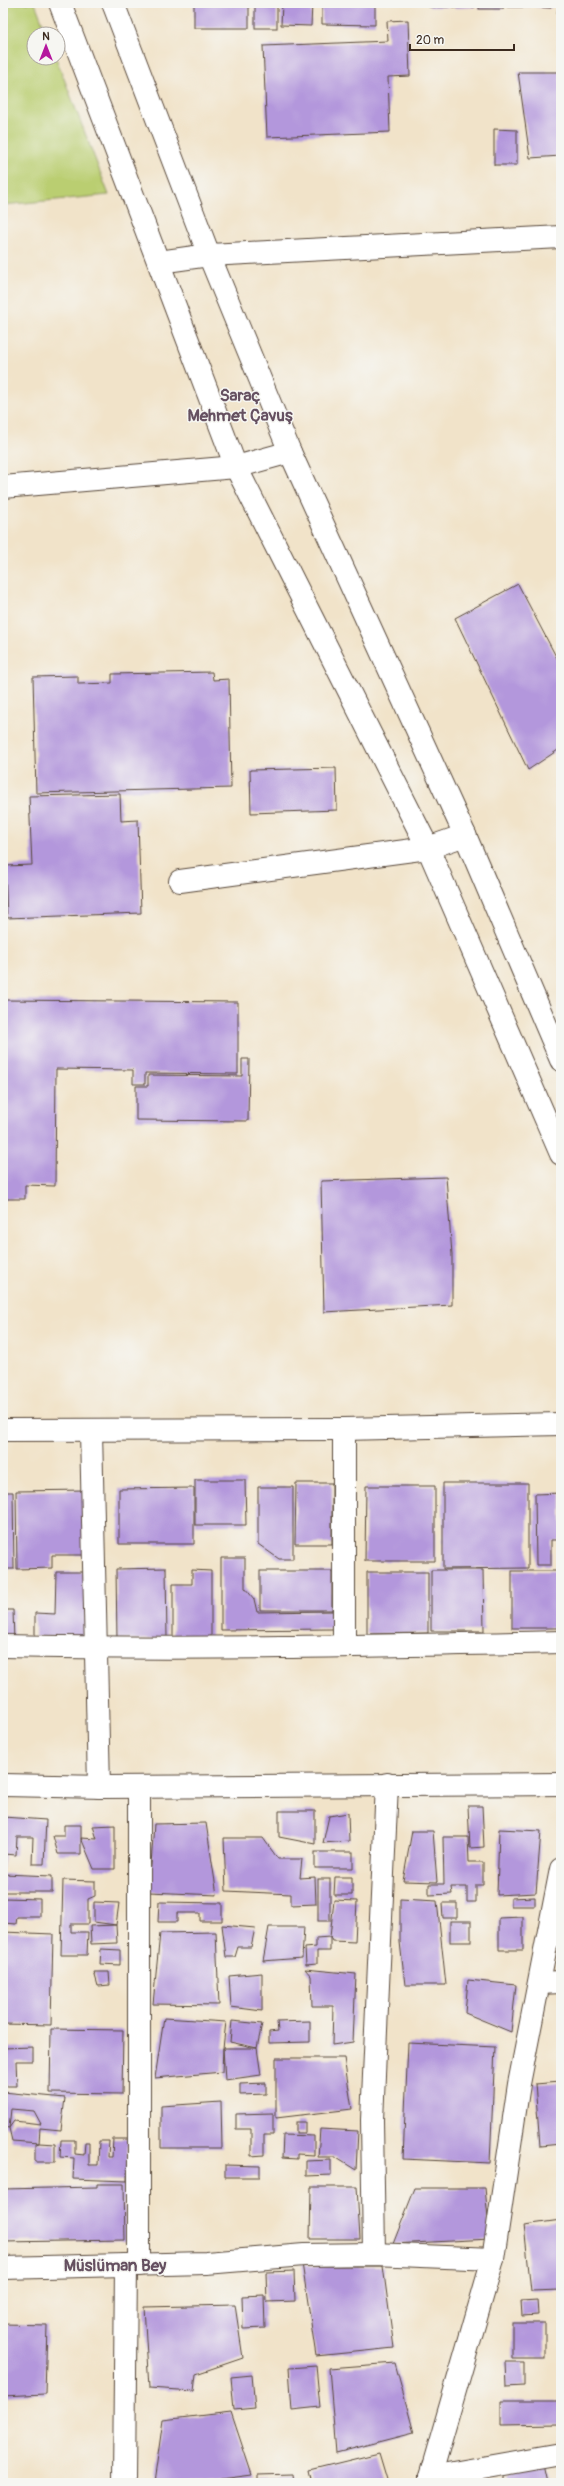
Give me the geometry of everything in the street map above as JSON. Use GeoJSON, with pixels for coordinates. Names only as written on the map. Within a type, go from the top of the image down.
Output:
{"type":"FeatureCollection","features":[{"type":"Feature","properties":{"kind":"street"},"geometry":{"type":"LineString","coordinates":[[60,3],[236,467],[428,848],[561,1154]]}},
{"type":"Feature","properties":{"kind":"street"},"geometry":{"type":"LineString","coordinates":[[113,3],[209,255],[290,452],[465,835],[561,1060]]}},
{"type":"Feature","properties":{"kind":"street"},"geometry":{"type":"LineString","coordinates":[[159,262],[209,255],[561,237]]}},
{"type":"Feature","properties":{"kind":"street"},"geometry":{"type":"LineString","coordinates":[[3,487],[236,467],[290,452]]}},
{"type":"Feature","properties":{"kind":"street"},"geometry":{"type":"LineString","coordinates":[[180,881],[428,848],[465,835]]}},
{"type":"Feature","properties":{"kind":"street"},"geometry":{"type":"LineString","coordinates":[[3,1430],[91,1431],[344,1429],[561,1424]]}},
{"type":"Feature","properties":{"kind":"street"},"geometry":{"type":"LineString","coordinates":[[344,1429],[344,1646]]}},
{"type":"Feature","properties":{"kind":"street"},"geometry":{"type":"LineString","coordinates":[[91,1431],[99,1787]]}},
{"type":"Feature","properties":{"kind":"street"},"geometry":{"type":"LineString","coordinates":[[3,1646],[95,1648],[344,1646],[561,1642]]}},
{"type":"Feature","properties":{"kind":"street"},"geometry":{"type":"LineString","coordinates":[[3,1785],[139,1787],[387,1784],[561,1784]]}},
{"type":"Feature","properties":{"kind":"street"},"geometry":{"type":"LineString","coordinates":[[374,2254],[372,2120],[387,1784]]}},
{"type":"Feature","properties":{"kind":"street"},"geometry":{"type":"LineString","coordinates":[[124,2483],[132,2265],[139,1787]]}},
{"type":"Feature","properties":{"kind":"street"},"geometry":{"type":"LineString","coordinates":[[561,1869],[550,1982],[519,2084],[493,2260],[431,2480],[561,2454]]}},
{"type":"Feature","properties":{"kind":"street"},"geometry":{"type":"LineString","coordinates":[[3,2268],[132,2265],[304,2255],[374,2254],[493,2260]]}},
{"type":"Feature","properties":{"kind":"green space"},"geometry":{"type":"Polygon","coordinates":[[[3,3],[35,3],[44,26],[26,26],[26,66],[59,66],[109,195],[3,205],[3,3]]]}},
{"type":"Feature","properties":{"kind":"building"},"geometry":{"type":"Polygon","coordinates":[[[194,3],[249,3],[249,28],[194,28],[194,3]]]}},
{"type":"Feature","properties":{"kind":"building"},"geometry":{"type":"Polygon","coordinates":[[[255,3],[277,3],[277,28],[255,28],[255,3]]]}},
{"type":"Feature","properties":{"kind":"building"},"geometry":{"type":"Polygon","coordinates":[[[282,3],[312,3],[311,26],[281,25],[282,3]]]}},
{"type":"Feature","properties":{"kind":"building"},"geometry":{"type":"Polygon","coordinates":[[[322,3],[375,3],[375,25],[322,24],[322,3]]]}},
{"type":"Feature","properties":{"kind":"building"},"geometry":{"type":"Polygon","coordinates":[[[429,3],[448,3],[448,7],[429,7],[429,3]]]}},
{"type":"Feature","properties":{"kind":"building"},"geometry":{"type":"Polygon","coordinates":[[[453,3],[475,3],[475,7],[454,8],[453,3]]]}},
{"type":"Feature","properties":{"kind":"building"},"geometry":{"type":"Polygon","coordinates":[[[479,3],[503,3],[503,9],[479,9],[479,3]]]}},
{"type":"Feature","properties":{"kind":"building"},"geometry":{"type":"Polygon","coordinates":[[[508,3],[531,3],[531,7],[508,7],[508,3]]]}},
{"type":"Feature","properties":{"kind":"building"},"geometry":{"type":"Polygon","coordinates":[[[535,3],[551,3],[551,8],[535,7],[535,3]]]}},
{"type":"Feature","properties":{"kind":"building"},"geometry":{"type":"Polygon","coordinates":[[[558,3],[561,3],[561,14],[557,14],[558,3]]]}},
{"type":"Feature","properties":{"kind":"building"},"geometry":{"type":"Polygon","coordinates":[[[408,20],[410,76],[388,77],[390,132],[267,137],[263,46],[388,41],[387,21],[408,20]]]}},
{"type":"Feature","properties":{"kind":"building"},"geometry":{"type":"Polygon","coordinates":[[[518,72],[560,72],[561,156],[530,158],[518,72]]]}},
{"type":"Feature","properties":{"kind":"building"},"geometry":{"type":"Polygon","coordinates":[[[494,129],[517,130],[517,165],[494,165],[494,129]]]}},
{"type":"Feature","properties":{"kind":"building"},"geometry":{"type":"Polygon","coordinates":[[[518,584],[561,666],[561,748],[528,770],[455,618],[518,584]]]}},
{"type":"Feature","properties":{"kind":"building"},"geometry":{"type":"Polygon","coordinates":[[[212,672],[213,680],[229,679],[231,788],[36,793],[33,677],[78,676],[78,684],[112,683],[112,674],[212,672]]]}},
{"type":"Feature","properties":{"kind":"building"},"geometry":{"type":"Polygon","coordinates":[[[336,768],[337,810],[251,813],[250,770],[336,768]]]}},
{"type":"Feature","properties":{"kind":"building"},"geometry":{"type":"Polygon","coordinates":[[[120,794],[121,821],[138,820],[141,913],[7,918],[5,866],[32,865],[29,796],[120,794]]]}},
{"type":"Feature","properties":{"kind":"building"},"geometry":{"type":"Polygon","coordinates":[[[3,1000],[238,1002],[238,1074],[145,1073],[145,1084],[133,1084],[133,1070],[56,1069],[55,1186],[25,1185],[25,1199],[3,1199],[3,1000]]]}},
{"type":"Feature","properties":{"kind":"building"},"geometry":{"type":"Polygon","coordinates":[[[242,1059],[249,1059],[248,1121],[136,1120],[136,1086],[148,1086],[148,1075],[242,1076],[242,1059]]]}},
{"type":"Feature","properties":{"kind":"building"},"geometry":{"type":"Polygon","coordinates":[[[446,1177],[452,1254],[452,1305],[324,1312],[321,1181],[446,1177]]]}},
{"type":"Feature","properties":{"kind":"building"},"geometry":{"type":"Polygon","coordinates":[[[195,1480],[245,1480],[246,1525],[195,1525],[195,1480]]]}},
{"type":"Feature","properties":{"kind":"building"},"geometry":{"type":"Polygon","coordinates":[[[296,1483],[332,1483],[332,1544],[295,1544],[296,1483]]]}},
{"type":"Feature","properties":{"kind":"building"},"geometry":{"type":"Polygon","coordinates":[[[443,1483],[528,1483],[528,1568],[443,1569],[443,1483]]]}},
{"type":"Feature","properties":{"kind":"building"},"geometry":{"type":"Polygon","coordinates":[[[366,1486],[435,1486],[435,1561],[365,1561],[366,1486]]]}},
{"type":"Feature","properties":{"kind":"building"},"geometry":{"type":"Polygon","coordinates":[[[258,1487],[293,1487],[293,1559],[279,1559],[258,1544],[258,1487]]]}},
{"type":"Feature","properties":{"kind":"building"},"geometry":{"type":"Polygon","coordinates":[[[194,1488],[194,1544],[119,1544],[119,1489],[194,1488]]]}},
{"type":"Feature","properties":{"kind":"building"},"geometry":{"type":"Polygon","coordinates":[[[86,1490],[87,1555],[52,1555],[52,1568],[17,1569],[16,1491],[86,1490]]]}},
{"type":"Feature","properties":{"kind":"building"},"geometry":{"type":"Polygon","coordinates":[[[3,1492],[13,1492],[14,1569],[3,1569],[3,1492]]]}},
{"type":"Feature","properties":{"kind":"building"},"geometry":{"type":"Polygon","coordinates":[[[561,1493],[561,1540],[551,1540],[551,1565],[536,1565],[535,1494],[561,1493]]]}},
{"type":"Feature","properties":{"kind":"building"},"geometry":{"type":"Polygon","coordinates":[[[221,1558],[245,1558],[245,1588],[254,1599],[257,1612],[333,1611],[333,1629],[221,1630],[221,1558]]]}},
{"type":"Feature","properties":{"kind":"building"},"geometry":{"type":"Polygon","coordinates":[[[166,1568],[167,1639],[117,1640],[116,1569],[166,1568]]]}},
{"type":"Feature","properties":{"kind":"building"},"geometry":{"type":"Polygon","coordinates":[[[192,1570],[211,1571],[211,1641],[173,1641],[173,1584],[192,1584],[192,1570]]]}},
{"type":"Feature","properties":{"kind":"building"},"geometry":{"type":"Polygon","coordinates":[[[431,1570],[483,1570],[484,1631],[431,1631],[431,1570]]]}},
{"type":"Feature","properties":{"kind":"building"},"geometry":{"type":"Polygon","coordinates":[[[260,1571],[332,1571],[332,1610],[260,1610],[260,1571]]]}},
{"type":"Feature","properties":{"kind":"building"},"geometry":{"type":"Polygon","coordinates":[[[512,1571],[561,1571],[561,1628],[512,1628],[512,1571]]]}},
{"type":"Feature","properties":{"kind":"building"},"geometry":{"type":"Polygon","coordinates":[[[56,1572],[88,1572],[87,1637],[35,1637],[35,1613],[55,1614],[56,1572]]]}},
{"type":"Feature","properties":{"kind":"building"},"geometry":{"type":"Polygon","coordinates":[[[367,1572],[428,1572],[428,1633],[367,1634],[367,1572]]]}},
{"type":"Feature","properties":{"kind":"building"},"geometry":{"type":"Polygon","coordinates":[[[3,1610],[13,1610],[14,1641],[3,1641],[3,1610]]]}},
{"type":"Feature","properties":{"kind":"building"},"geometry":{"type":"Polygon","coordinates":[[[468,1806],[482,1806],[484,1847],[470,1848],[468,1806]]]}},
{"type":"Feature","properties":{"kind":"building"},"geometry":{"type":"Polygon","coordinates":[[[279,1811],[315,1811],[315,1844],[279,1837],[279,1811]]]}},
{"type":"Feature","properties":{"kind":"building"},"geometry":{"type":"Polygon","coordinates":[[[348,1813],[349,1841],[323,1843],[329,1816],[348,1813]]]}},
{"type":"Feature","properties":{"kind":"building"},"geometry":{"type":"Polygon","coordinates":[[[3,1817],[46,1820],[44,1864],[32,1864],[33,1837],[17,1837],[16,1855],[5,1854],[3,1870],[3,1817]]]}},
{"type":"Feature","properties":{"kind":"building"},"geometry":{"type":"Polygon","coordinates":[[[206,1823],[217,1895],[149,1892],[154,1824],[206,1823]]]}},
{"type":"Feature","properties":{"kind":"building"},"geometry":{"type":"Polygon","coordinates":[[[64,1825],[81,1825],[81,1854],[58,1854],[53,1836],[64,1836],[64,1825]]]}},
{"type":"Feature","properties":{"kind":"building"},"geometry":{"type":"Polygon","coordinates":[[[115,1825],[115,1869],[94,1869],[81,1838],[97,1839],[93,1826],[115,1825]]]}},
{"type":"Feature","properties":{"kind":"building"},"geometry":{"type":"Polygon","coordinates":[[[499,1829],[541,1831],[536,1893],[497,1895],[499,1829]]]}},
{"type":"Feature","properties":{"kind":"building"},"geometry":{"type":"Polygon","coordinates":[[[412,1831],[433,1831],[437,1882],[403,1881],[412,1831]]]}},
{"type":"Feature","properties":{"kind":"building"},"geometry":{"type":"Polygon","coordinates":[[[443,1837],[468,1837],[469,1862],[483,1862],[483,1885],[476,1885],[476,1902],[467,1902],[467,1887],[451,1887],[452,1894],[429,1895],[429,1884],[444,1884],[443,1837]]]}},
{"type":"Feature","properties":{"kind":"building"},"geometry":{"type":"Polygon","coordinates":[[[224,1838],[263,1838],[278,1859],[302,1859],[300,1878],[315,1877],[316,1904],[291,1905],[291,1894],[226,1891],[224,1838]]]}},
{"type":"Feature","properties":{"kind":"building"},"geometry":{"type":"Polygon","coordinates":[[[315,1852],[353,1852],[353,1868],[315,1868],[315,1852]]]}},
{"type":"Feature","properties":{"kind":"building"},"geometry":{"type":"Polygon","coordinates":[[[3,1874],[52,1876],[52,1892],[3,1892],[3,1874]]]}},
{"type":"Feature","properties":{"kind":"building"},"geometry":{"type":"Polygon","coordinates":[[[335,1877],[352,1877],[352,1895],[334,1895],[335,1877]]]}},
{"type":"Feature","properties":{"kind":"building"},"geometry":{"type":"Polygon","coordinates":[[[318,1879],[330,1879],[330,1921],[318,1921],[318,1879]]]}},
{"type":"Feature","properties":{"kind":"building"},"geometry":{"type":"Polygon","coordinates":[[[63,1880],[95,1881],[95,1896],[88,1899],[88,1924],[71,1924],[71,1932],[88,1932],[87,1955],[61,1955],[63,1880]]]}},
{"type":"Feature","properties":{"kind":"building"},"geometry":{"type":"Polygon","coordinates":[[[535,1897],[535,1906],[511,1906],[511,1898],[535,1897]]]}},
{"type":"Feature","properties":{"kind":"building"},"geometry":{"type":"Polygon","coordinates":[[[3,1898],[40,1899],[40,1917],[17,1917],[16,1924],[3,1923],[3,1898]]]}},
{"type":"Feature","properties":{"kind":"building"},"geometry":{"type":"Polygon","coordinates":[[[400,1899],[437,1901],[446,1985],[405,1985],[400,1942],[400,1899]]]}},
{"type":"Feature","properties":{"kind":"building"},"geometry":{"type":"Polygon","coordinates":[[[334,1900],[357,1901],[355,1942],[332,1941],[330,1937],[334,1900]]]}},
{"type":"Feature","properties":{"kind":"building"},"geometry":{"type":"Polygon","coordinates":[[[94,1902],[119,1903],[116,1925],[94,1922],[94,1902]]]}},
{"type":"Feature","properties":{"kind":"building"},"geometry":{"type":"Polygon","coordinates":[[[159,1902],[222,1903],[222,1921],[200,1921],[200,1913],[177,1913],[177,1922],[158,1922],[159,1902]]]}},
{"type":"Feature","properties":{"kind":"building"},"geometry":{"type":"Polygon","coordinates":[[[442,1903],[457,1903],[457,1918],[443,1918],[442,1903]]]}},
{"type":"Feature","properties":{"kind":"building"},"geometry":{"type":"Polygon","coordinates":[[[523,1917],[523,1950],[499,1950],[499,1918],[523,1917]]]}},
{"type":"Feature","properties":{"kind":"building"},"geometry":{"type":"Polygon","coordinates":[[[450,1921],[471,1921],[471,1942],[450,1942],[450,1921]]]}},
{"type":"Feature","properties":{"kind":"building"},"geometry":{"type":"Polygon","coordinates":[[[116,1925],[117,1943],[91,1944],[90,1926],[116,1925]]]}},
{"type":"Feature","properties":{"kind":"building"},"geometry":{"type":"Polygon","coordinates":[[[222,1925],[255,1928],[251,1947],[238,1947],[235,1957],[226,1957],[222,1925]]]}},
{"type":"Feature","properties":{"kind":"building"},"geometry":{"type":"Polygon","coordinates":[[[269,1927],[304,1927],[302,1958],[263,1961],[269,1927]]]}},
{"type":"Feature","properties":{"kind":"building"},"geometry":{"type":"Polygon","coordinates":[[[3,1932],[53,1934],[51,2025],[3,2024],[3,1932]]]}},
{"type":"Feature","properties":{"kind":"building"},"geometry":{"type":"Polygon","coordinates":[[[216,1932],[219,2005],[153,2004],[160,1933],[216,1932]]]}},
{"type":"Feature","properties":{"kind":"building"},"geometry":{"type":"Polygon","coordinates":[[[330,1937],[330,1951],[317,1951],[317,1964],[306,1965],[305,1948],[316,1947],[316,1938],[330,1937]]]}},
{"type":"Feature","properties":{"kind":"building"},"geometry":{"type":"Polygon","coordinates":[[[101,1949],[120,1950],[120,1965],[100,1964],[101,1949]]]}},
{"type":"Feature","properties":{"kind":"building"},"geometry":{"type":"Polygon","coordinates":[[[305,1969],[356,1974],[353,2042],[332,2045],[333,2006],[312,2006],[311,1976],[305,1969]]]}},
{"type":"Feature","properties":{"kind":"building"},"geometry":{"type":"Polygon","coordinates":[[[94,1972],[109,1972],[110,1985],[98,1986],[94,1972]]]}},
{"type":"Feature","properties":{"kind":"building"},"geometry":{"type":"Polygon","coordinates":[[[262,1973],[262,2011],[231,2007],[229,1976],[262,1973]]]}},
{"type":"Feature","properties":{"kind":"building"},"geometry":{"type":"Polygon","coordinates":[[[468,1980],[516,1985],[511,2032],[465,2013],[468,1980]]]}},
{"type":"Feature","properties":{"kind":"building"},"geometry":{"type":"Polygon","coordinates":[[[164,2018],[226,2022],[222,2072],[155,2078],[164,2018]]]}},
{"type":"Feature","properties":{"kind":"building"},"geometry":{"type":"Polygon","coordinates":[[[232,2021],[262,2024],[257,2048],[230,2042],[232,2021]]]}},
{"type":"Feature","properties":{"kind":"building"},"geometry":{"type":"Polygon","coordinates":[[[310,2021],[310,2042],[269,2043],[269,2032],[278,2031],[277,2022],[310,2021]]]}},
{"type":"Feature","properties":{"kind":"building"},"geometry":{"type":"Polygon","coordinates":[[[51,2029],[123,2030],[122,2094],[50,2093],[51,2029]]]}},
{"type":"Feature","properties":{"kind":"building"},"geometry":{"type":"Polygon","coordinates":[[[408,2043],[495,2047],[490,2163],[403,2159],[408,2043]]]}},
{"type":"Feature","properties":{"kind":"building"},"geometry":{"type":"Polygon","coordinates":[[[33,2047],[33,2061],[16,2061],[17,2086],[3,2086],[3,2048],[33,2047]]]}},
{"type":"Feature","properties":{"kind":"building"},"geometry":{"type":"Polygon","coordinates":[[[223,2048],[257,2048],[261,2075],[225,2080],[223,2048]]]}},
{"type":"Feature","properties":{"kind":"building"},"geometry":{"type":"Polygon","coordinates":[[[276,2058],[344,2058],[352,2109],[276,2118],[276,2058]]]}},
{"type":"Feature","properties":{"kind":"building"},"geometry":{"type":"Polygon","coordinates":[[[561,2082],[561,2144],[540,2146],[535,2084],[561,2082]]]}},
{"type":"Feature","properties":{"kind":"building"},"geometry":{"type":"Polygon","coordinates":[[[266,2083],[266,2094],[240,2095],[240,2084],[266,2083]]]}},
{"type":"Feature","properties":{"kind":"building"},"geometry":{"type":"Polygon","coordinates":[[[3,2092],[65,2098],[61,2130],[40,2128],[39,2143],[12,2141],[9,2128],[3,2127],[3,2092]],[[11,2109],[9,2128],[14,2121],[41,2124],[34,2111],[11,2109]]]}},
{"type":"Feature","properties":{"kind":"building"},"geometry":{"type":"Polygon","coordinates":[[[221,2102],[222,2148],[161,2148],[161,2106],[221,2102]]]}},
{"type":"Feature","properties":{"kind":"building"},"geometry":{"type":"Polygon","coordinates":[[[273,2113],[273,2135],[264,2135],[264,2155],[251,2156],[251,2129],[236,2129],[236,2114],[273,2113]]]}},
{"type":"Feature","properties":{"kind":"building"},"geometry":{"type":"Polygon","coordinates":[[[296,2122],[305,2122],[305,2133],[296,2133],[296,2122]]]}},
{"type":"Feature","properties":{"kind":"building"},"geometry":{"type":"Polygon","coordinates":[[[320,2129],[358,2131],[356,2170],[335,2157],[318,2157],[320,2129]]]}},
{"type":"Feature","properties":{"kind":"building"},"geometry":{"type":"Polygon","coordinates":[[[283,2135],[314,2136],[314,2155],[297,2154],[297,2159],[282,2158],[283,2135]]]}},
{"type":"Feature","properties":{"kind":"building"},"geometry":{"type":"Polygon","coordinates":[[[113,2139],[128,2139],[127,2181],[73,2179],[74,2158],[60,2157],[61,2140],[75,2140],[75,2154],[84,2155],[85,2142],[89,2142],[89,2165],[98,2165],[99,2141],[109,2141],[108,2157],[112,2157],[113,2139]]]}},
{"type":"Feature","properties":{"kind":"building"},"geometry":{"type":"Polygon","coordinates":[[[35,2144],[55,2144],[55,2162],[35,2162],[35,2144]]]}},
{"type":"Feature","properties":{"kind":"building"},"geometry":{"type":"Polygon","coordinates":[[[331,2160],[331,2175],[306,2176],[306,2161],[331,2160]]]}},
{"type":"Feature","properties":{"kind":"building"},"geometry":{"type":"Polygon","coordinates":[[[225,2165],[260,2166],[260,2177],[225,2177],[225,2165]]]}},
{"type":"Feature","properties":{"kind":"building"},"geometry":{"type":"Polygon","coordinates":[[[97,2184],[124,2184],[125,2240],[3,2242],[3,2189],[97,2187],[97,2184]]]}},
{"type":"Feature","properties":{"kind":"building"},"geometry":{"type":"Polygon","coordinates":[[[311,2187],[357,2187],[360,2239],[310,2239],[311,2187]]]}},
{"type":"Feature","properties":{"kind":"building"},"geometry":{"type":"Polygon","coordinates":[[[415,2188],[485,2188],[490,2239],[393,2244],[415,2188]]]}},
{"type":"Feature","properties":{"kind":"building"},"geometry":{"type":"Polygon","coordinates":[[[561,2220],[561,2290],[531,2291],[524,2225],[561,2220]]]}},
{"type":"Feature","properties":{"kind":"building"},"geometry":{"type":"Polygon","coordinates":[[[302,2263],[310,2266],[383,2266],[394,2348],[316,2356],[302,2263]]]}},
{"type":"Feature","properties":{"kind":"building"},"geometry":{"type":"Polygon","coordinates":[[[294,2271],[295,2301],[267,2302],[266,2272],[294,2271]]]}},
{"type":"Feature","properties":{"kind":"building"},"geometry":{"type":"Polygon","coordinates":[[[264,2295],[265,2328],[243,2329],[242,2296],[264,2295]]]}},
{"type":"Feature","properties":{"kind":"building"},"geometry":{"type":"Polygon","coordinates":[[[537,2300],[538,2315],[522,2316],[521,2301],[537,2300]]]}},
{"type":"Feature","properties":{"kind":"building"},"geometry":{"type":"Polygon","coordinates":[[[235,2305],[243,2358],[196,2374],[194,2391],[149,2388],[144,2307],[235,2305]]]}},
{"type":"Feature","properties":{"kind":"building"},"geometry":{"type":"Polygon","coordinates":[[[512,2323],[545,2323],[545,2358],[512,2358],[512,2323]]]}},
{"type":"Feature","properties":{"kind":"building"},"geometry":{"type":"Polygon","coordinates":[[[3,2324],[47,2325],[45,2394],[3,2396],[3,2324]]]}},
{"type":"Feature","properties":{"kind":"building"},"geometry":{"type":"Polygon","coordinates":[[[505,2362],[524,2362],[524,2386],[506,2387],[505,2362]]]}},
{"type":"Feature","properties":{"kind":"building"},"geometry":{"type":"Polygon","coordinates":[[[395,2363],[414,2433],[336,2453],[329,2368],[395,2363]]]}},
{"type":"Feature","properties":{"kind":"building"},"geometry":{"type":"Polygon","coordinates":[[[316,2366],[320,2407],[292,2410],[289,2368],[316,2366]]]}},
{"type":"Feature","properties":{"kind":"building"},"geometry":{"type":"Polygon","coordinates":[[[252,2375],[255,2408],[234,2410],[231,2377],[252,2375]]]}},
{"type":"Feature","properties":{"kind":"building"},"geometry":{"type":"Polygon","coordinates":[[[501,2401],[561,2401],[561,2424],[501,2425],[501,2401]]]}},
{"type":"Feature","properties":{"kind":"building"},"geometry":{"type":"Polygon","coordinates":[[[231,2412],[252,2475],[190,2483],[154,2483],[163,2420],[231,2412]]]}},
{"type":"Feature","properties":{"kind":"building"},"geometry":{"type":"Polygon","coordinates":[[[379,2453],[388,2483],[312,2483],[309,2470],[379,2453]]]}},
{"type":"Feature","properties":{"kind":"building"},"geometry":{"type":"Polygon","coordinates":[[[543,2465],[547,2483],[504,2483],[504,2475],[543,2465]]]}},
{"type":"Feature","properties":{"kind":"building"},"geometry":{"type":"Polygon","coordinates":[[[293,2474],[294,2483],[258,2483],[258,2475],[293,2474]]]}},
{"type":"Feature","properties":{"kind":"building"},"geometry":{"type":"Polygon","coordinates":[[[482,2477],[484,2483],[453,2483],[482,2477]]]}},
{"type":"Feature","properties":{"kind":"district","name":"Saraç Mehmet Çavuş"},"geometry":{"type":"Point","coordinates":[240,405]}},
{"type":"Feature","properties":{"kind":"district","name":"Müslüman Bey"},"geometry":{"type":"Point","coordinates":[115,2265]}}]}
